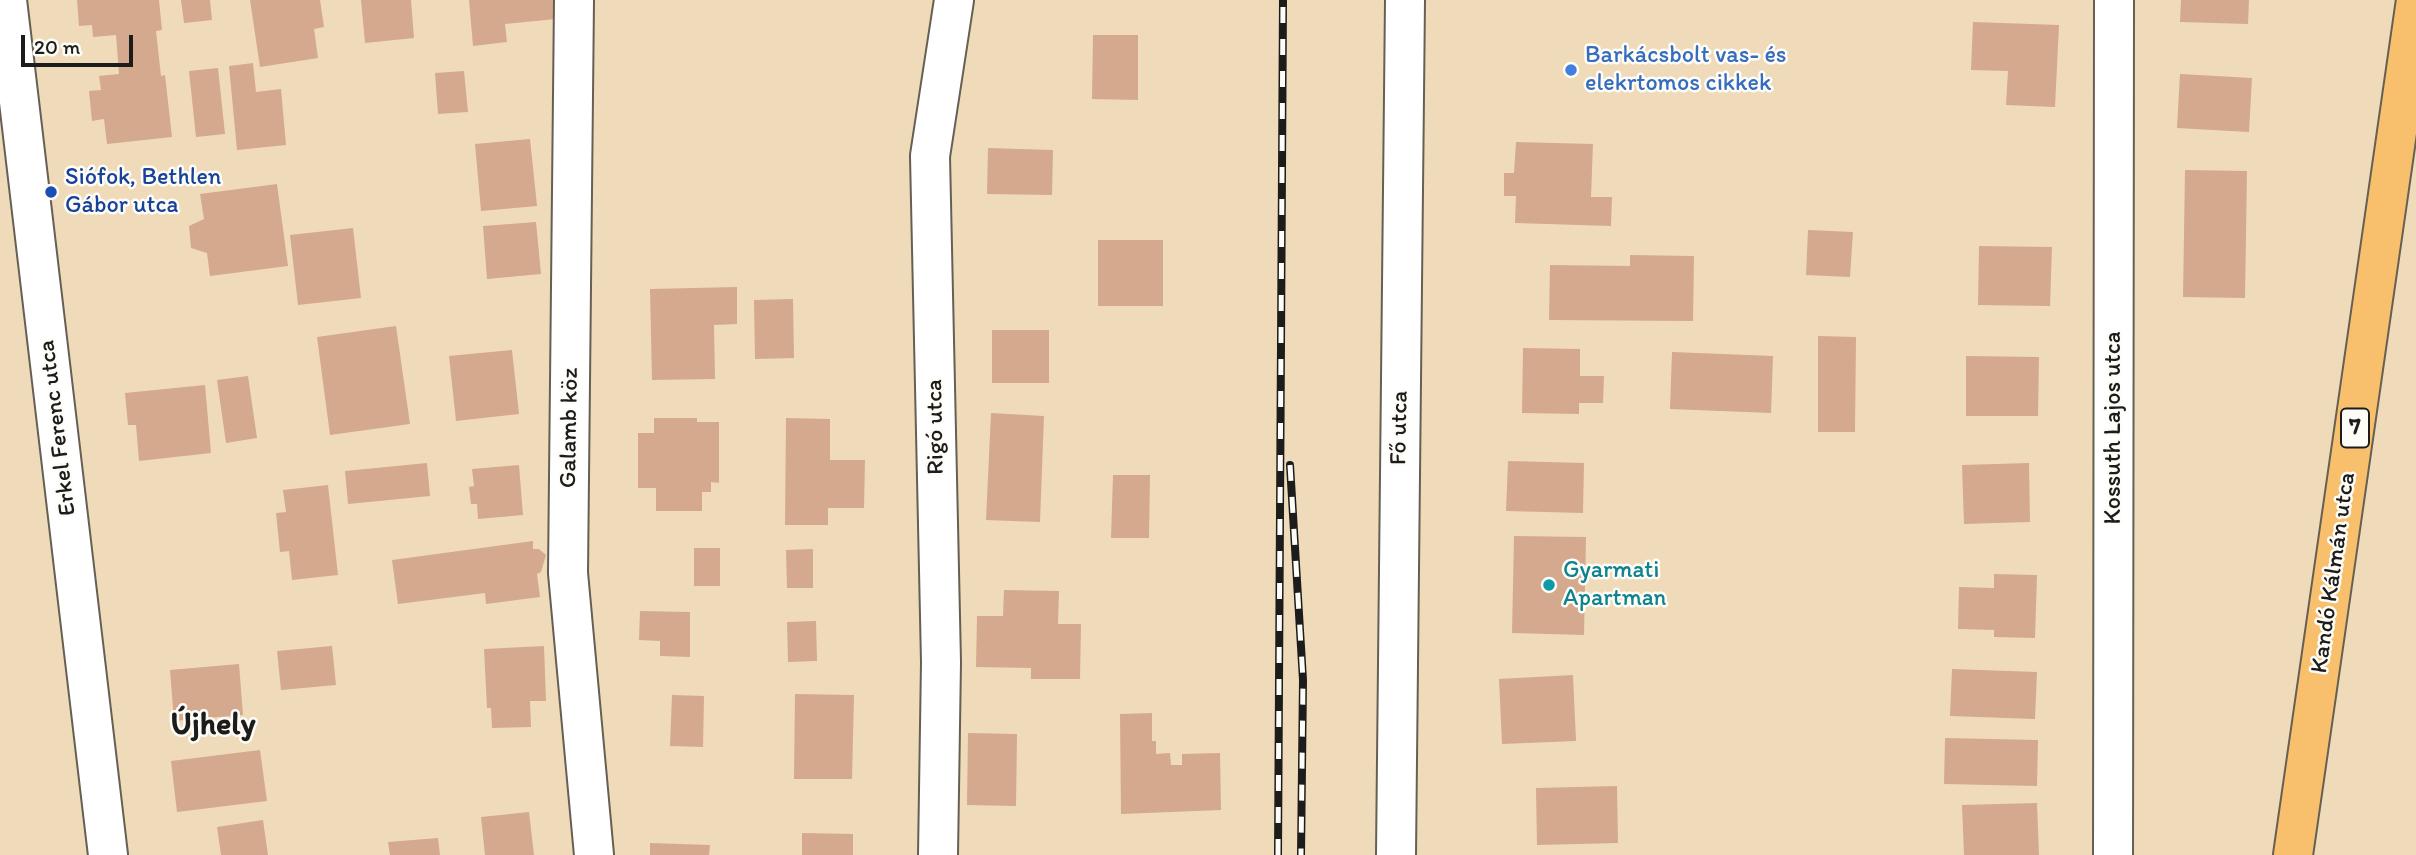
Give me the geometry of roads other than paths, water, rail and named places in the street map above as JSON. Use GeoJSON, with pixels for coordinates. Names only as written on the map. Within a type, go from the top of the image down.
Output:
{"type":"FeatureCollection","features":[{"type":"Feature","properties":{"kind":"main road","name":"Kandó Kálmán utca"},"geometry":{"type":"LineString","coordinates":[[2293,855],[2416,0]]}},
{"type":"Feature","properties":{"kind":"street","name":"Erkel Ferenc utca"},"geometry":{"type":"LineString","coordinates":[[7,0],[108,855]]}},
{"type":"Feature","properties":{"kind":"street","name":"Galamb köz"},"geometry":{"type":"LineString","coordinates":[[574,0],[568,573],[594,855]]}},
{"type":"Feature","properties":{"kind":"street","name":"Rigó utca"},"geometry":{"type":"LineString","coordinates":[[938,855],[941,662],[930,156],[954,0]]}},
{"type":"Feature","properties":{"kind":"street","name":"Fő utca"},"geometry":{"type":"LineString","coordinates":[[1396,855],[1405,0]]}},
{"type":"Feature","properties":{"kind":"street","name":"Kossuth Lajos utca"},"geometry":{"type":"LineString","coordinates":[[2113,855],[2114,0]]}},
{"type":"Feature","properties":{"kind":"railway"},"geometry":{"type":"LineString","coordinates":[[1278,855],[1283,0]]}},
{"type":"Feature","properties":{"kind":"railway"},"geometry":{"type":"LineString","coordinates":[[1290,465],[1303,680],[1301,855]]}},
{"type":"Feature","properties":{"kind":"place","name":"Barkácsbolt vas- és elekrtomos cikkek"},"geometry":{"type":"Point","coordinates":[1571,70]}},
{"type":"Feature","properties":{"kind":"place","name":"Siófok, Bethlen Gábor utca"},"geometry":{"type":"Point","coordinates":[51,192]}},
{"type":"Feature","properties":{"kind":"place","name":"Gyarmati Apartman"},"geometry":{"type":"Point","coordinates":[1549,585]}},
{"type":"Feature","properties":{"kind":"district","name":"Újhely"},"geometry":{"type":"Point","coordinates":[213,726]}}]}
